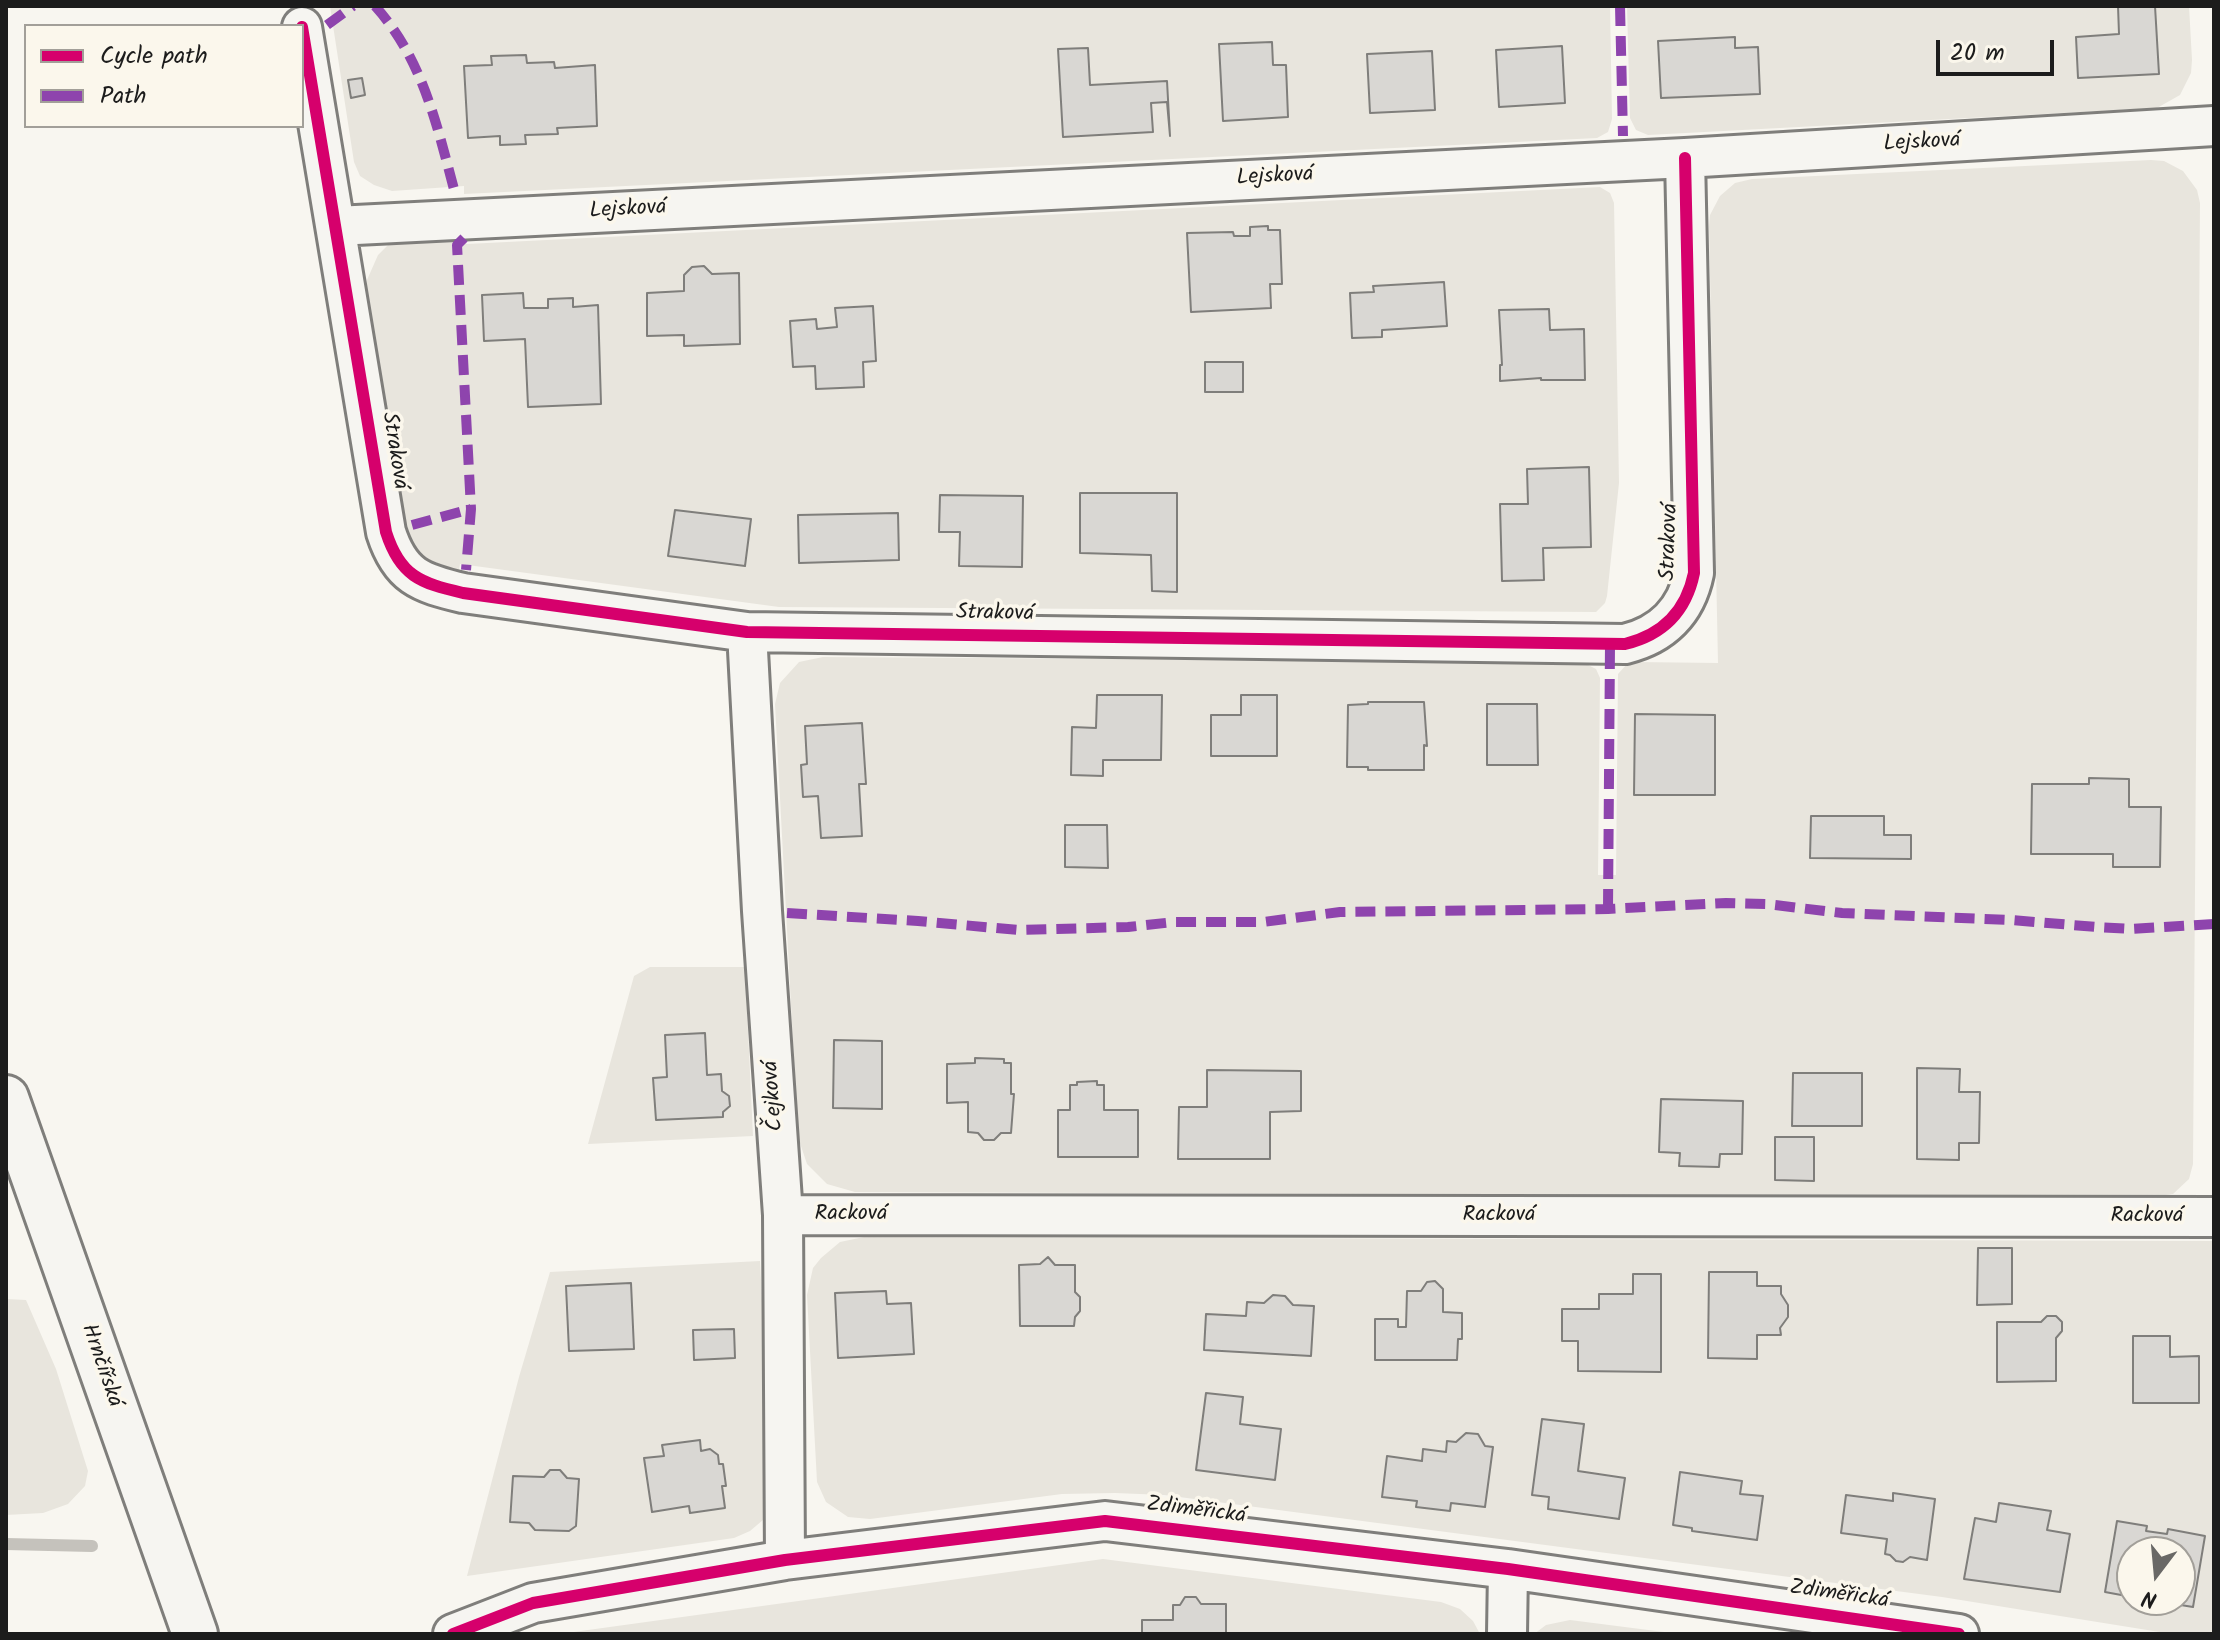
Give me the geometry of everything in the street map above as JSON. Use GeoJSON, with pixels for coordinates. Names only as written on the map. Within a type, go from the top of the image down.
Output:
{"type":"FeatureCollection","features":[{"type":"Feature","properties":{"kind":"street","name":"Straková"},"geometry":{"type":"LineString","coordinates":[[304,39],[386,532],[393,555],[408,573],[430,586],[747,632],[1625,644],[1645,639],[1662,630],[1676,615],[1686,600],[1694,573],[1685,158]]}},
{"type":"Feature","properties":{"kind":"street","name":"Lejsková"},"geometry":{"type":"LineString","coordinates":[[336,226],[1685,158],[2214,126]]}},
{"type":"Feature","properties":{"kind":"street","name":"Čejková"},"geometry":{"type":"LineString","coordinates":[[747,632],[783,1215],[785,1560]]}},
{"type":"Feature","properties":{"kind":"street","name":"Hrnčířská"},"geometry":{"type":"LineString","coordinates":[[6,1098],[195,1634]]}},
{"type":"Feature","properties":{"kind":"street"},"geometry":{"type":"LineString","coordinates":[[2214,1200],[2214,1217]]}},
{"type":"Feature","properties":{"kind":"street","name":"Racková"},"geometry":{"type":"LineString","coordinates":[[783,1215],[2214,1217]]}},
{"type":"Feature","properties":{"kind":"street","name":"Zdiměřická"},"geometry":{"type":"LineString","coordinates":[[453,1634],[533,1603],[785,1560],[1105,1521],[1508,1569],[1947,1633]]}},
{"type":"Feature","properties":{"kind":"street"},"geometry":{"type":"LineString","coordinates":[[1507,1634],[1508,1569]]}},
{"type":"Feature","properties":{"kind":"shaded area"},"geometry":{"type":"Polygon","coordinates":[[[330,6],[1610,6],[1612,119],[1608,132],[1597,138],[464,194],[464,186],[392,191],[360,176],[354,162],[330,6]]]}},
{"type":"Feature","properties":{"kind":"shaded area"},"geometry":{"type":"Polygon","coordinates":[[[1627,6],[2189,6],[2191,73],[2180,95],[2157,108],[1648,135],[1636,130],[1630,118],[1627,6]]]}},
{"type":"Feature","properties":{"kind":"shaded area"},"geometry":{"type":"Polygon","coordinates":[[[2164,161],[2183,171],[2197,190],[2200,203],[2193,1164],[2189,1179],[2173,1194],[2152,1197],[855,1192],[827,1184],[807,1164],[798,1137],[775,704],[780,683],[799,662],[823,657],[1582,662],[1596,669],[1600,678],[1598,875],[1616,875],[1618,674],[1627,664],[1635,662],[1718,663],[1709,226],[1710,215],[1720,196],[1735,183],[1752,179],[2164,161]]]}},
{"type":"Feature","properties":{"kind":"shaded area"},"geometry":{"type":"Polygon","coordinates":[[[1600,187],[1610,193],[1614,203],[1619,483],[1607,596],[1596,612],[779,607],[460,564],[459,570],[426,558],[408,535],[366,295],[367,280],[378,255],[400,239],[449,233],[467,244],[1600,187]]]}},
{"type":"Feature","properties":{"kind":"shaded area"},"geometry":{"type":"Polygon","coordinates":[[[650,967],[745,967],[753,1136],[588,1144],[634,976],[650,967]]]}},
{"type":"Feature","properties":{"kind":"shaded area"},"geometry":{"type":"Polygon","coordinates":[[[864,1237],[2214,1241],[2214,1634],[2172,1634],[1942,1597],[1164,1495],[1062,1494],[870,1519],[848,1517],[826,1502],[817,1482],[807,1295],[813,1268],[840,1242],[864,1237]]]}},
{"type":"Feature","properties":{"kind":"shaded area"},"geometry":{"type":"Polygon","coordinates":[[[760,1261],[772,1490],[769,1511],[763,1520],[750,1531],[734,1538],[467,1576],[550,1272],[760,1261]]]}},
{"type":"Feature","properties":{"kind":"shaded area"},"geometry":{"type":"Polygon","coordinates":[[[6,1299],[26,1300],[56,1369],[88,1471],[85,1486],[68,1504],[43,1513],[6,1515],[6,1299]]]}},
{"type":"Feature","properties":{"kind":"shaded area"},"geometry":{"type":"Polygon","coordinates":[[[1103,1559],[1441,1602],[1460,1609],[1473,1621],[1480,1634],[559,1634],[1103,1559]]]}},
{"type":"Feature","properties":{"kind":"shaded area"},"geometry":{"type":"Polygon","coordinates":[[[1570,1620],[1681,1634],[1534,1634],[1546,1625],[1570,1620]]]}},
{"type":"Feature","properties":{"kind":"building"},"geometry":{"type":"Polygon","coordinates":[[[2118,6],[2155,6],[2159,74],[2078,78],[2076,37],[2119,34],[2118,6]]]}},
{"type":"Feature","properties":{"kind":"building"},"geometry":{"type":"Polygon","coordinates":[[[1735,37],[1735,48],[1758,47],[1760,94],[1661,98],[1658,41],[1735,37]]]}},
{"type":"Feature","properties":{"kind":"building"},"geometry":{"type":"Polygon","coordinates":[[[1272,42],[1273,65],[1286,65],[1288,117],[1223,121],[1219,44],[1272,42]]]}},
{"type":"Feature","properties":{"kind":"building"},"geometry":{"type":"Polygon","coordinates":[[[1562,46],[1565,103],[1499,107],[1496,50],[1562,46]]]}},
{"type":"Feature","properties":{"kind":"building"},"geometry":{"type":"Polygon","coordinates":[[[1088,48],[1090,85],[1167,81],[1170,136],[1167,102],[1151,103],[1153,132],[1063,137],[1058,49],[1088,48]]]}},
{"type":"Feature","properties":{"kind":"building"},"geometry":{"type":"Polygon","coordinates":[[[1432,51],[1435,110],[1370,113],[1367,54],[1432,51]]]}},
{"type":"Feature","properties":{"kind":"building"},"geometry":{"type":"Polygon","coordinates":[[[526,55],[527,63],[554,62],[555,68],[595,65],[597,126],[557,128],[558,134],[525,135],[526,144],[500,145],[500,136],[468,138],[464,66],[492,65],[491,56],[526,55]]]}},
{"type":"Feature","properties":{"kind":"building"},"geometry":{"type":"Polygon","coordinates":[[[362,78],[365,95],[351,98],[348,80],[362,78]]]}},
{"type":"Feature","properties":{"kind":"building"},"geometry":{"type":"Polygon","coordinates":[[[1268,226],[1268,230],[1280,230],[1282,284],[1270,284],[1271,308],[1191,312],[1187,233],[1233,232],[1234,236],[1250,236],[1250,227],[1268,226]]]}},
{"type":"Feature","properties":{"kind":"building"},"geometry":{"type":"Polygon","coordinates":[[[704,266],[712,274],[739,273],[740,344],[684,346],[684,335],[647,336],[647,293],[684,291],[684,275],[692,267],[704,266]]]}},
{"type":"Feature","properties":{"kind":"building"},"geometry":{"type":"Polygon","coordinates":[[[1444,282],[1447,326],[1382,330],[1382,337],[1352,338],[1350,293],[1374,292],[1373,286],[1444,282]]]}},
{"type":"Feature","properties":{"kind":"building"},"geometry":{"type":"Polygon","coordinates":[[[523,293],[524,308],[548,308],[548,299],[573,298],[573,307],[598,305],[601,404],[528,407],[525,339],[484,341],[482,295],[523,293]]]}},
{"type":"Feature","properties":{"kind":"building"},"geometry":{"type":"Polygon","coordinates":[[[873,306],[876,361],[863,362],[864,387],[816,389],[815,366],[793,367],[790,321],[816,319],[817,329],[837,327],[835,308],[873,306]]]}},
{"type":"Feature","properties":{"kind":"building"},"geometry":{"type":"Polygon","coordinates":[[[1549,309],[1550,330],[1584,329],[1585,380],[1541,378],[1500,381],[1499,310],[1549,309]]]}},
{"type":"Feature","properties":{"kind":"building"},"geometry":{"type":"Polygon","coordinates":[[[1205,362],[1243,362],[1243,392],[1205,392],[1205,362]]]}},
{"type":"Feature","properties":{"kind":"building"},"geometry":{"type":"Polygon","coordinates":[[[1589,467],[1591,547],[1543,548],[1544,580],[1502,581],[1500,504],[1528,504],[1527,469],[1589,467]]]}},
{"type":"Feature","properties":{"kind":"building"},"geometry":{"type":"Polygon","coordinates":[[[1080,493],[1177,493],[1177,592],[1152,591],[1151,555],[1080,553],[1080,493]]]}},
{"type":"Feature","properties":{"kind":"building"},"geometry":{"type":"Polygon","coordinates":[[[940,495],[1023,496],[1022,567],[959,566],[960,532],[939,532],[940,495]]]}},
{"type":"Feature","properties":{"kind":"building"},"geometry":{"type":"Polygon","coordinates":[[[675,510],[751,519],[745,566],[668,556],[675,510]]]}},
{"type":"Feature","properties":{"kind":"building"},"geometry":{"type":"Polygon","coordinates":[[[898,513],[899,560],[799,563],[798,515],[898,513]]]}},
{"type":"Feature","properties":{"kind":"building"},"geometry":{"type":"Polygon","coordinates":[[[1097,695],[1162,695],[1161,760],[1103,760],[1103,776],[1071,775],[1072,727],[1096,728],[1097,695]]]}},
{"type":"Feature","properties":{"kind":"building"},"geometry":{"type":"Polygon","coordinates":[[[1241,695],[1277,695],[1277,756],[1211,756],[1211,715],[1241,715],[1241,695]]]}},
{"type":"Feature","properties":{"kind":"building"},"geometry":{"type":"Polygon","coordinates":[[[1424,702],[1427,746],[1424,745],[1424,770],[1347,767],[1348,705],[1424,702]]]}},
{"type":"Feature","properties":{"kind":"building"},"geometry":{"type":"Polygon","coordinates":[[[1487,704],[1537,704],[1538,765],[1487,765],[1487,704]]]}},
{"type":"Feature","properties":{"kind":"building"},"geometry":{"type":"Polygon","coordinates":[[[1635,714],[1715,715],[1715,795],[1634,795],[1635,714]]]}},
{"type":"Feature","properties":{"kind":"building"},"geometry":{"type":"Polygon","coordinates":[[[862,723],[866,784],[859,784],[862,836],[821,838],[818,796],[803,797],[801,765],[807,764],[805,726],[862,723]]]}},
{"type":"Feature","properties":{"kind":"building"},"geometry":{"type":"Polygon","coordinates":[[[2089,778],[2129,779],[2129,807],[2161,807],[2160,867],[2113,867],[2113,854],[2031,854],[2032,784],[2089,784],[2089,778]]]}},
{"type":"Feature","properties":{"kind":"building"},"geometry":{"type":"Polygon","coordinates":[[[1811,816],[1884,816],[1884,835],[1911,835],[1911,859],[1810,858],[1811,816]]]}},
{"type":"Feature","properties":{"kind":"building"},"geometry":{"type":"Polygon","coordinates":[[[1065,825],[1107,825],[1108,868],[1065,867],[1065,825]]]}},
{"type":"Feature","properties":{"kind":"building"},"geometry":{"type":"Polygon","coordinates":[[[705,1033],[707,1075],[721,1074],[722,1091],[729,1096],[730,1106],[723,1112],[723,1117],[656,1120],[653,1078],[667,1077],[665,1035],[705,1033]]]}},
{"type":"Feature","properties":{"kind":"building"},"geometry":{"type":"Polygon","coordinates":[[[834,1040],[882,1041],[882,1109],[833,1108],[834,1040]]]}},
{"type":"Feature","properties":{"kind":"building"},"geometry":{"type":"Polygon","coordinates":[[[975,1058],[1004,1059],[1004,1063],[1011,1063],[1011,1094],[1014,1094],[1011,1133],[1001,1133],[994,1140],[984,1140],[978,1133],[968,1132],[968,1102],[947,1103],[947,1064],[975,1063],[975,1058]]]}},
{"type":"Feature","properties":{"kind":"building"},"geometry":{"type":"Polygon","coordinates":[[[1917,1068],[1960,1069],[1959,1092],[1980,1092],[1979,1143],[1959,1143],[1959,1160],[1917,1159],[1917,1068]]]}},
{"type":"Feature","properties":{"kind":"building"},"geometry":{"type":"Polygon","coordinates":[[[1207,1070],[1301,1071],[1301,1111],[1270,1112],[1270,1159],[1178,1159],[1179,1107],[1207,1107],[1207,1070]]]}},
{"type":"Feature","properties":{"kind":"building"},"geometry":{"type":"Polygon","coordinates":[[[1793,1073],[1862,1073],[1862,1126],[1792,1126],[1793,1073]]]}},
{"type":"Feature","properties":{"kind":"building"},"geometry":{"type":"Polygon","coordinates":[[[1097,1081],[1097,1085],[1104,1085],[1104,1110],[1138,1110],[1138,1157],[1058,1157],[1058,1110],[1070,1110],[1070,1085],[1097,1081]]]}},
{"type":"Feature","properties":{"kind":"building"},"geometry":{"type":"Polygon","coordinates":[[[1661,1099],[1743,1101],[1742,1154],[1720,1154],[1719,1167],[1679,1166],[1680,1153],[1659,1152],[1661,1099]]]}},
{"type":"Feature","properties":{"kind":"building"},"geometry":{"type":"Polygon","coordinates":[[[1775,1137],[1814,1137],[1814,1181],[1775,1180],[1775,1137]]]}},
{"type":"Feature","properties":{"kind":"building"},"geometry":{"type":"Polygon","coordinates":[[[1978,1248],[2012,1248],[2012,1304],[1977,1305],[1978,1248]]]}},
{"type":"Feature","properties":{"kind":"building"},"geometry":{"type":"Polygon","coordinates":[[[1048,1257],[1055,1265],[1075,1265],[1075,1292],[1080,1297],[1080,1311],[1075,1317],[1074,1326],[1020,1326],[1019,1265],[1040,1264],[1048,1257]]]}},
{"type":"Feature","properties":{"kind":"building"},"geometry":{"type":"Polygon","coordinates":[[[1709,1272],[1757,1272],[1757,1286],[1781,1286],[1781,1294],[1788,1305],[1788,1317],[1780,1328],[1781,1335],[1757,1335],[1757,1359],[1708,1358],[1709,1272]]]}},
{"type":"Feature","properties":{"kind":"building"},"geometry":{"type":"Polygon","coordinates":[[[1633,1274],[1661,1274],[1661,1372],[1578,1371],[1578,1341],[1562,1341],[1562,1309],[1599,1309],[1599,1294],[1633,1294],[1633,1274]]]}},
{"type":"Feature","properties":{"kind":"building"},"geometry":{"type":"Polygon","coordinates":[[[1435,1281],[1443,1289],[1443,1312],[1462,1313],[1462,1339],[1458,1339],[1457,1360],[1375,1360],[1375,1319],[1398,1319],[1398,1327],[1406,1327],[1407,1291],[1421,1291],[1427,1282],[1435,1281]]]}},
{"type":"Feature","properties":{"kind":"building"},"geometry":{"type":"Polygon","coordinates":[[[631,1283],[634,1349],[569,1351],[566,1286],[631,1283]]]}},
{"type":"Feature","properties":{"kind":"building"},"geometry":{"type":"Polygon","coordinates":[[[886,1291],[887,1304],[911,1303],[914,1354],[838,1358],[835,1293],[886,1291]]]}},
{"type":"Feature","properties":{"kind":"building"},"geometry":{"type":"Polygon","coordinates":[[[1273,1295],[1285,1296],[1293,1305],[1314,1306],[1311,1356],[1204,1350],[1206,1314],[1246,1316],[1247,1302],[1264,1303],[1273,1295]]]}},
{"type":"Feature","properties":{"kind":"building"},"geometry":{"type":"Polygon","coordinates":[[[2047,1316],[2056,1316],[2062,1322],[2062,1331],[2056,1338],[2056,1381],[1997,1382],[1997,1322],[2041,1322],[2047,1316]]]}},
{"type":"Feature","properties":{"kind":"building"},"geometry":{"type":"Polygon","coordinates":[[[734,1329],[735,1358],[694,1360],[693,1330],[734,1329]]]}},
{"type":"Feature","properties":{"kind":"building"},"geometry":{"type":"Polygon","coordinates":[[[2133,1336],[2170,1336],[2170,1357],[2199,1356],[2199,1403],[2133,1403],[2133,1336]]]}},
{"type":"Feature","properties":{"kind":"building"},"geometry":{"type":"Polygon","coordinates":[[[1206,1393],[1243,1397],[1240,1424],[1281,1429],[1275,1480],[1196,1470],[1206,1393]]]}},
{"type":"Feature","properties":{"kind":"building"},"geometry":{"type":"Polygon","coordinates":[[[1542,1419],[1584,1424],[1578,1471],[1625,1478],[1619,1519],[1548,1509],[1549,1497],[1532,1495],[1542,1419]]]}},
{"type":"Feature","properties":{"kind":"building"},"geometry":{"type":"Polygon","coordinates":[[[1466,1433],[1478,1434],[1485,1446],[1493,1447],[1485,1507],[1451,1503],[1450,1511],[1416,1507],[1417,1501],[1382,1497],[1387,1456],[1422,1461],[1423,1449],[1446,1452],[1447,1441],[1456,1442],[1466,1433]]]}},
{"type":"Feature","properties":{"kind":"building"},"geometry":{"type":"Polygon","coordinates":[[[700,1440],[701,1451],[710,1449],[718,1455],[719,1464],[723,1464],[725,1508],[690,1513],[689,1506],[652,1512],[644,1458],[664,1456],[662,1445],[700,1440]]]}},
{"type":"Feature","properties":{"kind":"building"},"geometry":{"type":"Polygon","coordinates":[[[550,1470],[560,1470],[567,1478],[579,1479],[576,1526],[569,1531],[535,1530],[529,1523],[510,1522],[513,1476],[544,1477],[550,1470]]]}},
{"type":"Feature","properties":{"kind":"building"},"geometry":{"type":"Polygon","coordinates":[[[1680,1472],[1742,1481],[1740,1494],[1763,1496],[1757,1540],[1692,1531],[1692,1528],[1673,1525],[1680,1472]]]}},
{"type":"Feature","properties":{"kind":"building"},"geometry":{"type":"Polygon","coordinates":[[[1893,1493],[1935,1499],[1927,1560],[1910,1557],[1903,1562],[1896,1561],[1885,1554],[1887,1539],[1841,1533],[1846,1495],[1893,1501],[1893,1493]]]}},
{"type":"Feature","properties":{"kind":"building"},"geometry":{"type":"Polygon","coordinates":[[[1999,1503],[2051,1511],[2047,1530],[2070,1534],[2060,1592],[1964,1579],[1975,1518],[1996,1522],[1999,1503]]]}},
{"type":"Feature","properties":{"kind":"building"},"geometry":{"type":"Polygon","coordinates":[[[2117,1521],[2147,1526],[2146,1531],[2167,1534],[2168,1529],[2205,1536],[2196,1589],[2196,1536],[2116,1536],[2116,1594],[2105,1592],[2117,1521]]]}},
{"type":"Feature","properties":{"kind":"building"},"geometry":{"type":"Polygon","coordinates":[[[1185,1597],[1196,1597],[1201,1604],[1226,1604],[1226,1634],[1142,1634],[1142,1620],[1173,1620],[1173,1605],[1180,1605],[1185,1597]]]}},
{"type":"Feature","properties":{"kind":"waterway"},"geometry":{"type":"LineString","coordinates":[[6,1544],[92,1546]]}},
{"type":"Feature","properties":{"kind":"marked path"},"geometry":{"type":"LineString","coordinates":[[327,25],[353,6]]}},
{"type":"Feature","properties":{"kind":"marked path"},"geometry":{"type":"LineString","coordinates":[[375,6],[405,48],[417,71],[455,193]]}},
{"type":"Feature","properties":{"kind":"marked path"},"geometry":{"type":"LineString","coordinates":[[1620,6],[1623,136]]}},
{"type":"Feature","properties":{"kind":"marked path"},"geometry":{"type":"LineString","coordinates":[[464,238],[457,245],[471,509],[466,570]]}},
{"type":"Feature","properties":{"kind":"marked path"},"geometry":{"type":"LineString","coordinates":[[412,525],[471,509]]}},
{"type":"Feature","properties":{"kind":"marked path"},"geometry":{"type":"LineString","coordinates":[[1608,909],[1610,644]]}},
{"type":"Feature","properties":{"kind":"marked path"},"geometry":{"type":"LineString","coordinates":[[787,913],[1018,930],[1128,927],[1174,922],[1263,922],[1340,912],[1608,909],[1726,903],[1766,904],[1842,913],[2131,929],[2214,924]]}},
{"type":"Feature","properties":{"kind":"cycle path"},"geometry":{"type":"LineString","coordinates":[[304,39],[386,532],[398,559],[423,581],[463,593],[747,632],[1625,644],[1650,635],[1678,610],[1694,573],[1685,158]]}},
{"type":"Feature","properties":{"kind":"cycle path"},"geometry":{"type":"LineString","coordinates":[[453,1634],[533,1603],[785,1560],[1105,1521],[1508,1569],[1959,1634]]}}]}
